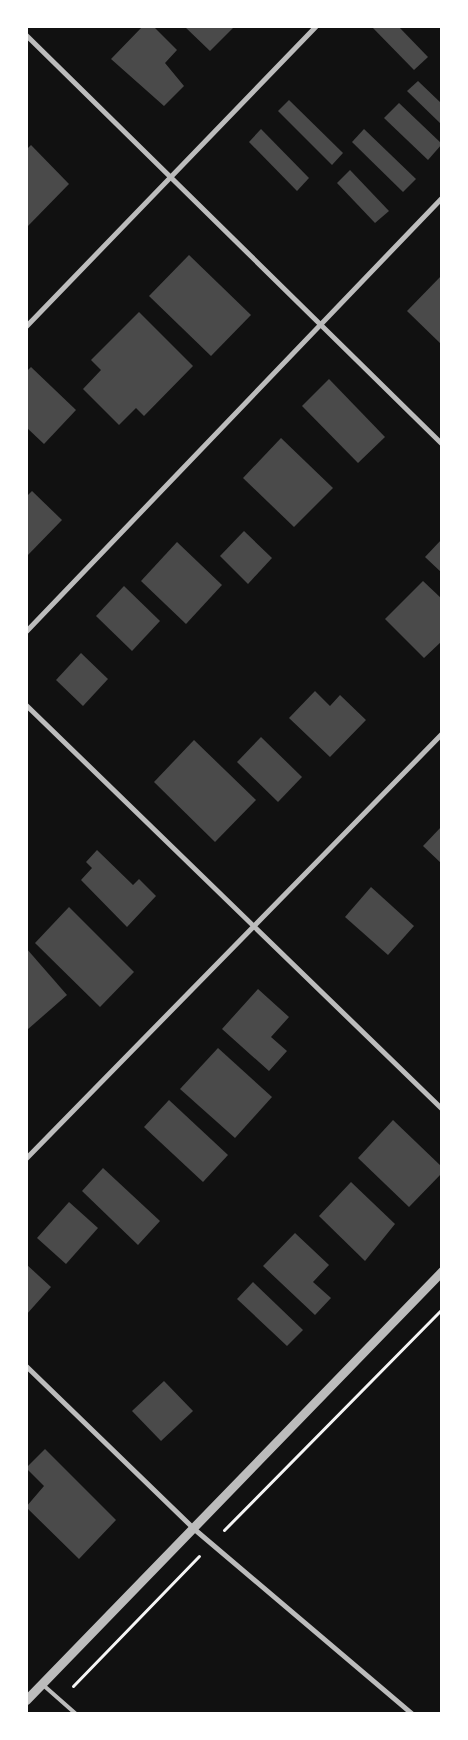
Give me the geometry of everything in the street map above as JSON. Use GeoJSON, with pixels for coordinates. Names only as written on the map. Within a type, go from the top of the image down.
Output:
{"type":"FeatureCollection","features":[{"type":"Feature","properties":{"kind":"street"},"geometry":{"type":"LineString","coordinates":[[26,326],[316,26]]}},
{"type":"Feature","properties":{"kind":"street"},"geometry":{"type":"LineString","coordinates":[[26,35],[168,178],[442,444]]}},
{"type":"Feature","properties":{"kind":"street"},"geometry":{"type":"LineString","coordinates":[[26,632],[442,197]]}},
{"type":"Feature","properties":{"kind":"street"},"geometry":{"type":"LineString","coordinates":[[26,705],[252,927],[442,1109]]}},
{"type":"Feature","properties":{"kind":"street"},"geometry":{"type":"LineString","coordinates":[[26,1158],[442,733]]}},
{"type":"Feature","properties":{"kind":"street"},"geometry":{"type":"LineString","coordinates":[[26,1700],[442,1271]]}},
{"type":"Feature","properties":{"kind":"street"},"geometry":{"type":"LineString","coordinates":[[26,1366],[193,1528],[412,1714]]}},
{"type":"Feature","properties":{"kind":"lane"},"geometry":{"type":"LineString","coordinates":[[42,1684],[76,1714]]}},
{"type":"Feature","properties":{"kind":"path"},"geometry":{"type":"LineString","coordinates":[[60,1699],[442,1309]]}},
{"type":"Feature","properties":{"kind":"building"},"geometry":{"type":"Polygon","coordinates":[[[143,26],[153,26],[177,50],[165,63],[184,86],[164,106],[111,59],[143,26]]]}},
{"type":"Feature","properties":{"kind":"building"},"geometry":{"type":"Polygon","coordinates":[[[184,26],[235,26],[210,51],[184,26]]]}},
{"type":"Feature","properties":{"kind":"building"},"geometry":{"type":"Polygon","coordinates":[[[371,26],[398,26],[428,57],[414,70],[371,26]]]}},
{"type":"Feature","properties":{"kind":"building"},"geometry":{"type":"Polygon","coordinates":[[[418,81],[442,104],[442,125],[407,91],[418,81]]]}},
{"type":"Feature","properties":{"kind":"building"},"geometry":{"type":"Polygon","coordinates":[[[289,100],[343,153],[332,165],[278,111],[289,100]]]}},
{"type":"Feature","properties":{"kind":"building"},"geometry":{"type":"Polygon","coordinates":[[[399,103],[442,144],[428,160],[384,118],[399,103]]]}},
{"type":"Feature","properties":{"kind":"building"},"geometry":{"type":"Polygon","coordinates":[[[261,129],[309,178],[297,191],[249,142],[261,129]]]}},
{"type":"Feature","properties":{"kind":"building"},"geometry":{"type":"Polygon","coordinates":[[[364,129],[416,179],[403,192],[352,142],[364,129]]]}},
{"type":"Feature","properties":{"kind":"building"},"geometry":{"type":"Polygon","coordinates":[[[31,145],[69,184],[27,227],[26,150],[31,145]]]}},
{"type":"Feature","properties":{"kind":"building"},"geometry":{"type":"Polygon","coordinates":[[[350,170],[389,211],[375,223],[337,183],[350,170]]]}},
{"type":"Feature","properties":{"kind":"building"},"geometry":{"type":"Polygon","coordinates":[[[189,255],[251,315],[211,356],[149,296],[189,255]]]}},
{"type":"Feature","properties":{"kind":"building"},"geometry":{"type":"Polygon","coordinates":[[[442,275],[442,345],[407,311],[442,275]]]}},
{"type":"Feature","properties":{"kind":"building"},"geometry":{"type":"Polygon","coordinates":[[[139,312],[193,366],[144,416],[136,408],[119,425],[83,389],[101,370],[91,360],[139,312]]]}},
{"type":"Feature","properties":{"kind":"building"},"geometry":{"type":"Polygon","coordinates":[[[31,367],[76,410],[44,444],[26,427],[26,372],[31,367]]]}},
{"type":"Feature","properties":{"kind":"building"},"geometry":{"type":"Polygon","coordinates":[[[329,379],[385,437],[358,463],[302,406],[329,379]]]}},
{"type":"Feature","properties":{"kind":"building"},"geometry":{"type":"Polygon","coordinates":[[[281,438],[333,488],[294,527],[243,478],[281,438]]]}},
{"type":"Feature","properties":{"kind":"building"},"geometry":{"type":"Polygon","coordinates":[[[32,491],[62,520],[26,557],[26,497],[32,491]]]}},
{"type":"Feature","properties":{"kind":"building"},"geometry":{"type":"Polygon","coordinates":[[[244,531],[272,558],[248,584],[220,556],[244,531]]]}},
{"type":"Feature","properties":{"kind":"building"},"geometry":{"type":"Polygon","coordinates":[[[442,539],[442,573],[425,557],[442,539]]]}},
{"type":"Feature","properties":{"kind":"building"},"geometry":{"type":"Polygon","coordinates":[[[177,542],[222,585],[186,624],[141,581],[177,542]]]}},
{"type":"Feature","properties":{"kind":"building"},"geometry":{"type":"Polygon","coordinates":[[[423,581],[442,599],[442,641],[424,658],[385,619],[423,581]]]}},
{"type":"Feature","properties":{"kind":"building"},"geometry":{"type":"Polygon","coordinates":[[[124,586],[160,621],[132,651],[96,616],[124,586]]]}},
{"type":"Feature","properties":{"kind":"building"},"geometry":{"type":"Polygon","coordinates":[[[81,653],[108,679],[83,706],[56,680],[81,653]]]}},
{"type":"Feature","properties":{"kind":"building"},"geometry":{"type":"Polygon","coordinates":[[[315,691],[330,706],[340,695],[366,720],[330,757],[289,718],[315,691]]]}},
{"type":"Feature","properties":{"kind":"building"},"geometry":{"type":"Polygon","coordinates":[[[261,737],[302,777],[278,802],[237,762],[261,737]]]}},
{"type":"Feature","properties":{"kind":"building"},"geometry":{"type":"Polygon","coordinates":[[[194,740],[256,800],[215,842],[154,782],[194,740]]]}},
{"type":"Feature","properties":{"kind":"building"},"geometry":{"type":"Polygon","coordinates":[[[442,826],[442,864],[423,846],[442,826]]]}},
{"type":"Feature","properties":{"kind":"building"},"geometry":{"type":"Polygon","coordinates":[[[97,850],[133,885],[139,879],[156,896],[127,927],[81,880],[92,868],[86,862],[97,850]]]}},
{"type":"Feature","properties":{"kind":"building"},"geometry":{"type":"Polygon","coordinates":[[[371,887],[414,926],[388,955],[345,917],[371,887]]]}},
{"type":"Feature","properties":{"kind":"building"},"geometry":{"type":"Polygon","coordinates":[[[69,907],[134,972],[100,1007],[35,943],[69,907]]]}},
{"type":"Feature","properties":{"kind":"building"},"geometry":{"type":"Polygon","coordinates":[[[26,948],[67,995],[27,1030],[26,1029],[26,948]]]}},
{"type":"Feature","properties":{"kind":"building"},"geometry":{"type":"Polygon","coordinates":[[[258,989],[289,1017],[271,1037],[287,1051],[269,1071],[222,1029],[258,989]]]}},
{"type":"Feature","properties":{"kind":"building"},"geometry":{"type":"Polygon","coordinates":[[[218,1048],[272,1097],[235,1138],[180,1089],[218,1048]]]}},
{"type":"Feature","properties":{"kind":"building"},"geometry":{"type":"Polygon","coordinates":[[[169,1100],[228,1155],[203,1182],[144,1127],[169,1100]]]}},
{"type":"Feature","properties":{"kind":"building"},"geometry":{"type":"Polygon","coordinates":[[[393,1120],[442,1167],[442,1173],[409,1207],[358,1158],[393,1120]]]}},
{"type":"Feature","properties":{"kind":"building"},"geometry":{"type":"Polygon","coordinates":[[[103,1168],[160,1221],[138,1245],[82,1191],[103,1168]]]}},
{"type":"Feature","properties":{"kind":"building"},"geometry":{"type":"Polygon","coordinates":[[[351,1182],[395,1224],[365,1261],[319,1216],[351,1182]]]}},
{"type":"Feature","properties":{"kind":"building"},"geometry":{"type":"Polygon","coordinates":[[[69,1202],[98,1228],[66,1264],[37,1238],[69,1202]]]}},
{"type":"Feature","properties":{"kind":"building"},"geometry":{"type":"Polygon","coordinates":[[[295,1233],[329,1265],[313,1282],[331,1298],[315,1315],[263,1266],[295,1233]]]}},
{"type":"Feature","properties":{"kind":"building"},"geometry":{"type":"Polygon","coordinates":[[[26,1264],[51,1287],[26,1315],[26,1264]]]}},
{"type":"Feature","properties":{"kind":"building"},"geometry":{"type":"Polygon","coordinates":[[[253,1282],[303,1330],[287,1346],[237,1299],[253,1282]]]}},
{"type":"Feature","properties":{"kind":"building"},"geometry":{"type":"Polygon","coordinates":[[[164,1381],[193,1411],[161,1441],[132,1411],[164,1381]]]}},
{"type":"Feature","properties":{"kind":"building"},"geometry":{"type":"Polygon","coordinates":[[[45,1449],[116,1520],[79,1559],[26,1507],[44,1486],[26,1468],[45,1449]]]}}]}
